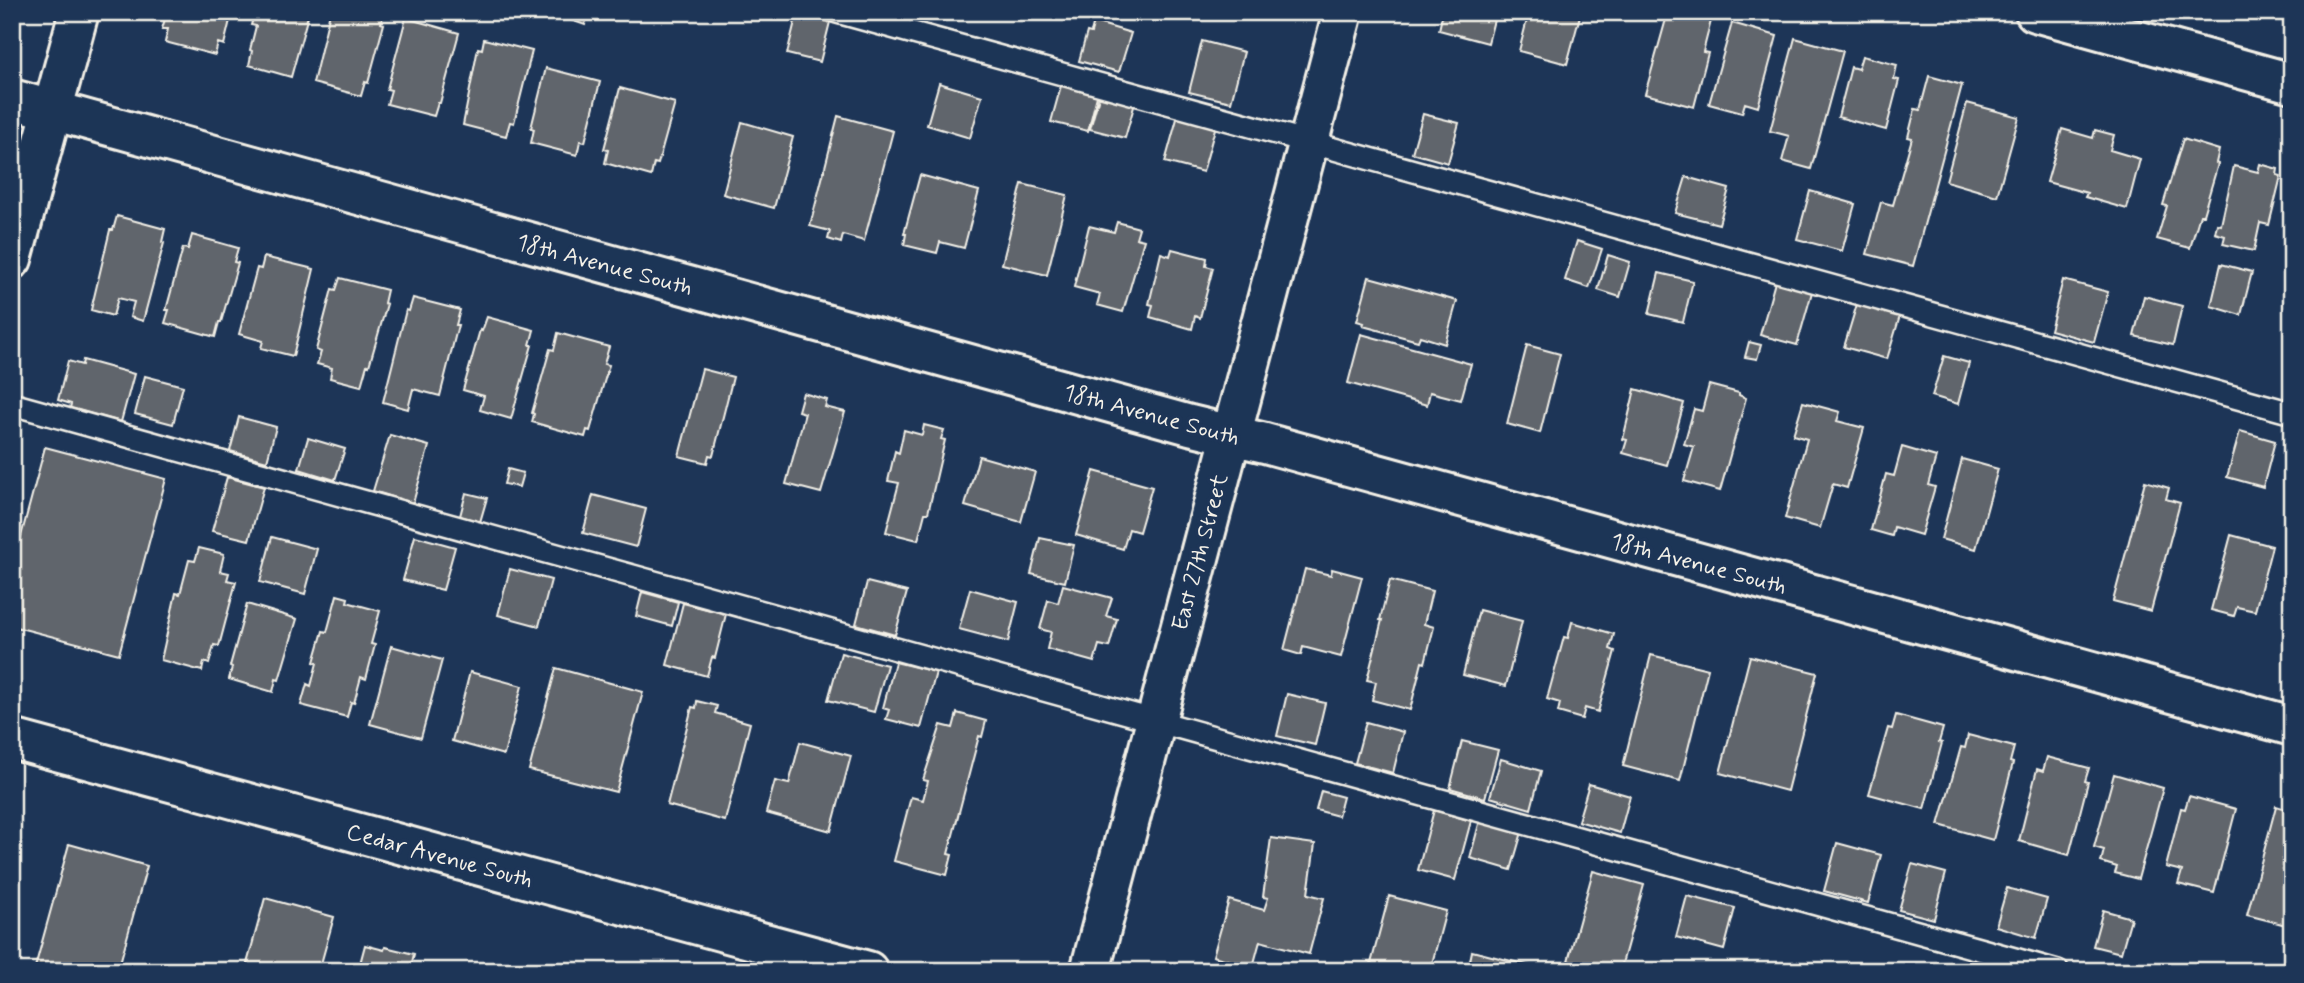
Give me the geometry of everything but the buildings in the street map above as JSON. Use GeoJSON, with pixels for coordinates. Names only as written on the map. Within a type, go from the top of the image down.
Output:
{"type":"FeatureCollection","features":[{"type":"Feature","properties":{"kind":"street"},"geometry":{"type":"LineString","coordinates":[[12,259],[79,12]]}},
{"type":"Feature","properties":{"kind":"street","name":"East 27th Street"},"geometry":{"type":"LineString","coordinates":[[1090,971],[1343,12]]}},
{"type":"Feature","properties":{"kind":"street"},"geometry":{"type":"LineString","coordinates":[[2035,12],[2292,83]]}},
{"type":"Feature","properties":{"kind":"street","name":"18th Avenue South"},"geometry":{"type":"LineString","coordinates":[[12,99],[2292,726]]}},
{"type":"Feature","properties":{"kind":"street","name":"Cedar Avenue South"},"geometry":{"type":"LineString","coordinates":[[12,739],[868,971]]}},
{"type":"Feature","properties":{"kind":"lane"},"geometry":{"type":"LineString","coordinates":[[837,12],[2292,413]]}},
{"type":"Feature","properties":{"kind":"lane"},"geometry":{"type":"LineString","coordinates":[[12,404],[2058,971]]}}]}
